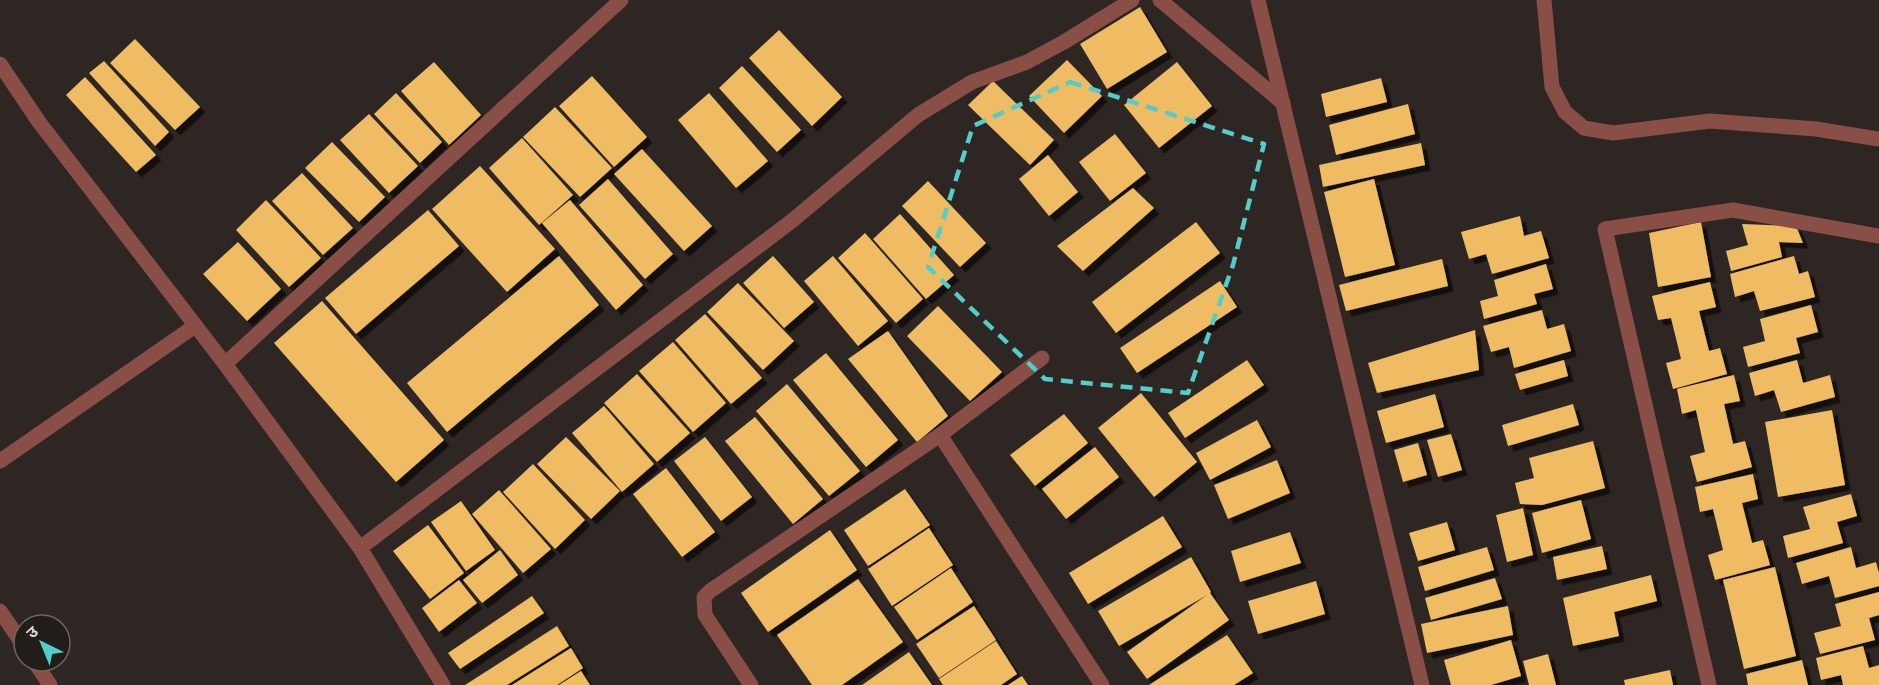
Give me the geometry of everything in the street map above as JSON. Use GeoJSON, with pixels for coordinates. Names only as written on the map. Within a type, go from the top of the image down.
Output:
{"type":"FeatureCollection","features":[{"type":"Feature","properties":{"kind":"street"},"geometry":{"type":"LineString","coordinates":[[225,364],[621,0]]}},
{"type":"Feature","properties":{"kind":"street"},"geometry":{"type":"LineString","coordinates":[[360,548],[793,220],[918,115],[972,82],[1027,62],[1065,42],[1132,0]]}},
{"type":"Feature","properties":{"kind":"street"},"geometry":{"type":"LineString","coordinates":[[1160,0],[1283,103]]}},
{"type":"Feature","properties":{"kind":"street"},"geometry":{"type":"LineString","coordinates":[[1544,0],[1552,87],[1565,112],[1584,128],[1613,133],[1710,121],[1816,129],[1879,140]]}},
{"type":"Feature","properties":{"kind":"street"},"geometry":{"type":"LineString","coordinates":[[1262,2],[1283,103],[1422,685]]}},
{"type":"Feature","properties":{"kind":"street"},"geometry":{"type":"LineString","coordinates":[[0,64],[39,123],[225,364],[360,548],[443,685]]}},
{"type":"Feature","properties":{"kind":"street"},"geometry":{"type":"LineString","coordinates":[[1709,685],[1605,229],[1733,210],[1879,236]]}},
{"type":"Feature","properties":{"kind":"street"},"geometry":{"type":"LineString","coordinates":[[0,461],[195,326]]}},
{"type":"Feature","properties":{"kind":"street"},"geometry":{"type":"LineString","coordinates":[[751,685],[705,615],[704,597],[940,435],[1042,358]]}},
{"type":"Feature","properties":{"kind":"street"},"geometry":{"type":"LineString","coordinates":[[940,435],[1102,685]]}},
{"type":"Feature","properties":{"kind":"street"},"geometry":{"type":"LineString","coordinates":[[0,610],[12,628]]}},
{"type":"Feature","properties":{"kind":"highlighted area"},"geometry":{"type":"Polygon","coordinates":[[[1070,82],[1264,144],[1233,265],[1188,393],[1045,379],[928,267],[973,126],[1070,82]]]}},
{"type":"Feature","properties":{"kind":"building"},"geometry":{"type":"Polygon","coordinates":[[[1140,7],[1167,52],[1107,89],[1080,44],[1140,7]]]}},
{"type":"Feature","properties":{"kind":"building"},"geometry":{"type":"Polygon","coordinates":[[[779,30],[842,97],[812,126],[749,58],[779,30]]]}},
{"type":"Feature","properties":{"kind":"building"},"geometry":{"type":"Polygon","coordinates":[[[135,39],[200,107],[175,130],[110,63],[135,39]]]}},
{"type":"Feature","properties":{"kind":"building"},"geometry":{"type":"Polygon","coordinates":[[[1067,60],[1102,96],[1064,133],[1029,96],[1067,60]]]}},
{"type":"Feature","properties":{"kind":"building"},"geometry":{"type":"Polygon","coordinates":[[[104,61],[169,132],[155,146],[89,73],[104,61]]]}},
{"type":"Feature","properties":{"kind":"building"},"geometry":{"type":"Polygon","coordinates":[[[434,62],[481,115],[449,145],[401,91],[434,62]]]}},
{"type":"Feature","properties":{"kind":"building"},"geometry":{"type":"Polygon","coordinates":[[[1177,62],[1212,106],[1159,148],[1124,105],[1177,62]]]}},
{"type":"Feature","properties":{"kind":"building"},"geometry":{"type":"Polygon","coordinates":[[[742,66],[801,130],[777,152],[719,88],[742,66]]]}},
{"type":"Feature","properties":{"kind":"building"},"geometry":{"type":"Polygon","coordinates":[[[592,76],[647,137],[614,167],[559,106],[592,76]]]}},
{"type":"Feature","properties":{"kind":"building"},"geometry":{"type":"Polygon","coordinates":[[[85,77],[156,155],[136,172],[66,95],[85,77]]]}},
{"type":"Feature","properties":{"kind":"building"},"geometry":{"type":"Polygon","coordinates":[[[1381,78],[1387,102],[1326,117],[1321,94],[1381,78]]]}},
{"type":"Feature","properties":{"kind":"building"},"geometry":{"type":"Polygon","coordinates":[[[993,81],[1054,140],[1030,165],[968,105],[993,81]]]}},
{"type":"Feature","properties":{"kind":"building"},"geometry":{"type":"Polygon","coordinates":[[[396,93],[442,142],[420,163],[374,114],[396,93]]]}},
{"type":"Feature","properties":{"kind":"building"},"geometry":{"type":"Polygon","coordinates":[[[709,93],[768,161],[736,188],[678,120],[709,93]]]}},
{"type":"Feature","properties":{"kind":"building"},"geometry":{"type":"Polygon","coordinates":[[[1408,104],[1415,134],[1336,155],[1329,125],[1408,104]]]}},
{"type":"Feature","properties":{"kind":"building"},"geometry":{"type":"Polygon","coordinates":[[[555,107],[612,168],[580,197],[523,137],[555,107]]]}},
{"type":"Feature","properties":{"kind":"building"},"geometry":{"type":"Polygon","coordinates":[[[369,114],[418,166],[389,193],[340,140],[369,114]]]}},
{"type":"Feature","properties":{"kind":"building"},"geometry":{"type":"Polygon","coordinates":[[[1115,134],[1146,173],[1110,201],[1079,162],[1115,134]]]}},
{"type":"Feature","properties":{"kind":"building"},"geometry":{"type":"Polygon","coordinates":[[[522,138],[573,195],[539,225],[489,168],[522,138]]]}},
{"type":"Feature","properties":{"kind":"building"},"geometry":{"type":"Polygon","coordinates":[[[332,142],[385,197],[359,222],[305,168],[332,142]]]}},
{"type":"Feature","properties":{"kind":"building"},"geometry":{"type":"Polygon","coordinates":[[[1421,143],[1425,165],[1323,187],[1319,165],[1421,143]]]}},
{"type":"Feature","properties":{"kind":"building"},"geometry":{"type":"Polygon","coordinates":[[[642,149],[712,226],[684,251],[614,174],[642,149]]]}},
{"type":"Feature","properties":{"kind":"building"},"geometry":{"type":"Polygon","coordinates":[[[1048,155],[1078,192],[1049,216],[1019,179],[1048,155]]]}},
{"type":"Feature","properties":{"kind":"building"},"geometry":{"type":"Polygon","coordinates":[[[480,166],[555,249],[507,292],[432,209],[480,166]]]}},
{"type":"Feature","properties":{"kind":"building"},"geometry":{"type":"Polygon","coordinates":[[[302,173],[353,228],[323,255],[272,201],[302,173]]]}},
{"type":"Feature","properties":{"kind":"building"},"geometry":{"type":"Polygon","coordinates":[[[608,179],[673,254],[645,279],[579,205],[608,179]]]}},
{"type":"Feature","properties":{"kind":"building"},"geometry":{"type":"Polygon","coordinates":[[[1374,179],[1395,265],[1345,277],[1324,192],[1374,179]]]}},
{"type":"Feature","properties":{"kind":"building"},"geometry":{"type":"Polygon","coordinates":[[[928,181],[986,243],[960,267],[902,206],[928,181]]]}},
{"type":"Feature","properties":{"kind":"building"},"geometry":{"type":"Polygon","coordinates":[[[1133,188],[1154,208],[1083,271],[1057,246],[1133,188]]]}},
{"type":"Feature","properties":{"kind":"building"},"geometry":{"type":"Polygon","coordinates":[[[266,200],[321,258],[289,287],[236,230],[266,200]]]}},
{"type":"Feature","properties":{"kind":"building"},"geometry":{"type":"Polygon","coordinates":[[[570,200],[643,285],[616,310],[542,223],[570,200]]]}},
{"type":"Feature","properties":{"kind":"building"},"geometry":{"type":"Polygon","coordinates":[[[428,210],[459,246],[356,334],[325,298],[428,210]]]}},
{"type":"Feature","properties":{"kind":"building"},"geometry":{"type":"Polygon","coordinates":[[[900,214],[954,275],[926,299],[873,239],[900,214]]]}},
{"type":"Feature","properties":{"kind":"building"},"geometry":{"type":"Polygon","coordinates":[[[1520,216],[1524,236],[1541,231],[1549,258],[1492,274],[1486,254],[1469,259],[1461,232],[1520,216]]]}},
{"type":"Feature","properties":{"kind":"building"},"geometry":{"type":"Polygon","coordinates":[[[1196,222],[1220,253],[1116,333],[1092,302],[1196,222]]]}},
{"type":"Feature","properties":{"kind":"building"},"geometry":{"type":"Polygon","coordinates":[[[1701,222],[1711,277],[1658,287],[1649,233],[1701,222]]]}},
{"type":"Feature","properties":{"kind":"building"},"geometry":{"type":"Polygon","coordinates":[[[1742,224],[1796,226],[1803,243],[1779,242],[1782,257],[1731,271],[1726,251],[1748,245],[1742,224]]]}},
{"type":"Feature","properties":{"kind":"building"},"geometry":{"type":"Polygon","coordinates":[[[865,233],[923,299],[896,323],[838,258],[865,233]]]}},
{"type":"Feature","properties":{"kind":"building"},"geometry":{"type":"Polygon","coordinates":[[[238,242],[281,289],[247,321],[203,274],[238,242]]]}},
{"type":"Feature","properties":{"kind":"building"},"geometry":{"type":"Polygon","coordinates":[[[559,256],[599,305],[447,432],[407,383],[559,256]]]}},
{"type":"Feature","properties":{"kind":"building"},"geometry":{"type":"Polygon","coordinates":[[[773,256],[814,302],[784,328],[743,283],[773,256]]]}},
{"type":"Feature","properties":{"kind":"building"},"geometry":{"type":"Polygon","coordinates":[[[833,256],[888,321],[858,346],[804,281],[833,256]]]}},
{"type":"Feature","properties":{"kind":"building"},"geometry":{"type":"Polygon","coordinates":[[[1794,256],[1799,274],[1808,271],[1815,297],[1760,311],[1754,291],[1735,297],[1730,274],[1794,256]]]}},
{"type":"Feature","properties":{"kind":"building"},"geometry":{"type":"Polygon","coordinates":[[[1442,259],[1448,286],[1346,311],[1339,285],[1442,259]]]}},
{"type":"Feature","properties":{"kind":"building"},"geometry":{"type":"Polygon","coordinates":[[[1546,264],[1553,289],[1534,294],[1537,304],[1484,319],[1480,301],[1498,296],[1494,280],[1546,264]]]}},
{"type":"Feature","properties":{"kind":"building"},"geometry":{"type":"Polygon","coordinates":[[[1220,281],[1237,307],[1137,373],[1120,348],[1220,281]]]}},
{"type":"Feature","properties":{"kind":"building"},"geometry":{"type":"Polygon","coordinates":[[[1710,282],[1716,307],[1699,311],[1709,351],[1720,348],[1727,374],[1673,389],[1666,363],[1681,359],[1671,318],[1658,320],[1652,296],[1710,282]]]}},
{"type":"Feature","properties":{"kind":"building"},"geometry":{"type":"Polygon","coordinates":[[[738,283],[794,341],[763,370],[707,312],[738,283]]]}},
{"type":"Feature","properties":{"kind":"building"},"geometry":{"type":"Polygon","coordinates":[[[322,301],[444,440],[396,482],[274,343],[322,301]]]}},
{"type":"Feature","properties":{"kind":"building"},"geometry":{"type":"Polygon","coordinates":[[[1811,305],[1818,332],[1796,338],[1800,353],[1748,367],[1743,347],[1765,341],[1760,319],[1811,305]]]}},
{"type":"Feature","properties":{"kind":"building"},"geometry":{"type":"Polygon","coordinates":[[[938,306],[1002,372],[970,401],[907,336],[938,306]]]}},
{"type":"Feature","properties":{"kind":"building"},"geometry":{"type":"Polygon","coordinates":[[[1542,310],[1547,329],[1564,324],[1571,351],[1514,368],[1509,347],[1491,352],[1483,326],[1542,310]]]}},
{"type":"Feature","properties":{"kind":"building"},"geometry":{"type":"Polygon","coordinates":[[[705,314],[762,378],[731,404],[675,340],[705,314]]]}},
{"type":"Feature","properties":{"kind":"building"},"geometry":{"type":"Polygon","coordinates":[[[1475,330],[1479,370],[1377,393],[1368,363],[1475,330]]]}},
{"type":"Feature","properties":{"kind":"building"},"geometry":{"type":"Polygon","coordinates":[[[888,331],[948,416],[917,442],[848,359],[888,331]]]}},
{"type":"Feature","properties":{"kind":"building"},"geometry":{"type":"Polygon","coordinates":[[[673,342],[726,403],[693,432],[639,371],[673,342]]]}},
{"type":"Feature","properties":{"kind":"building"},"geometry":{"type":"Polygon","coordinates":[[[826,353],[898,440],[866,467],[793,380],[826,353]]]}},
{"type":"Feature","properties":{"kind":"building"},"geometry":{"type":"Polygon","coordinates":[[[1247,360],[1264,385],[1185,438],[1168,413],[1247,360]]]}},
{"type":"Feature","properties":{"kind":"building"},"geometry":{"type":"Polygon","coordinates":[[[1564,360],[1568,376],[1520,390],[1515,374],[1564,360]]]}},
{"type":"Feature","properties":{"kind":"building"},"geometry":{"type":"Polygon","coordinates":[[[1797,360],[1803,383],[1830,375],[1835,397],[1781,412],[1774,390],[1755,396],[1749,373],[1797,360]]]}},
{"type":"Feature","properties":{"kind":"building"},"geometry":{"type":"Polygon","coordinates":[[[637,374],[690,433],[657,462],[604,403],[637,374]]]}},
{"type":"Feature","properties":{"kind":"building"},"geometry":{"type":"Polygon","coordinates":[[[1734,375],[1740,401],[1724,404],[1733,444],[1745,441],[1752,467],[1697,482],[1690,456],[1705,452],[1696,410],[1682,414],[1677,389],[1734,375]]]}},
{"type":"Feature","properties":{"kind":"building"},"geometry":{"type":"Polygon","coordinates":[[[787,384],[860,471],[829,496],[756,411],[787,384]]]}},
{"type":"Feature","properties":{"kind":"building"},"geometry":{"type":"Polygon","coordinates":[[[1141,393],[1197,462],[1154,497],[1098,428],[1141,393]]]}},
{"type":"Feature","properties":{"kind":"building"},"geometry":{"type":"Polygon","coordinates":[[[1435,394],[1444,427],[1386,443],[1377,411],[1435,394]]]}},
{"type":"Feature","properties":{"kind":"building"},"geometry":{"type":"Polygon","coordinates":[[[1573,404],[1579,425],[1508,446],[1502,425],[1573,404]]]}},
{"type":"Feature","properties":{"kind":"building"},"geometry":{"type":"Polygon","coordinates":[[[604,406],[654,464],[622,492],[572,433],[604,406]]]}},
{"type":"Feature","properties":{"kind":"building"},"geometry":{"type":"Polygon","coordinates":[[[1832,410],[1845,485],[1778,497],[1765,422],[1832,410]]]}},
{"type":"Feature","properties":{"kind":"building"},"geometry":{"type":"Polygon","coordinates":[[[1064,414],[1088,443],[1035,486],[1010,455],[1064,414]]]}},
{"type":"Feature","properties":{"kind":"building"},"geometry":{"type":"Polygon","coordinates":[[[755,417],[823,499],[793,524],[725,441],[755,417]]]}},
{"type":"Feature","properties":{"kind":"building"},"geometry":{"type":"Polygon","coordinates":[[[1257,420],[1271,447],[1210,480],[1196,453],[1257,420]]]}},
{"type":"Feature","properties":{"kind":"building"},"geometry":{"type":"Polygon","coordinates":[[[1451,434],[1462,470],[1438,477],[1427,440],[1451,434]]]}},
{"type":"Feature","properties":{"kind":"building"},"geometry":{"type":"Polygon","coordinates":[[[566,437],[620,491],[591,519],[537,464],[566,437]]]}},
{"type":"Feature","properties":{"kind":"building"},"geometry":{"type":"Polygon","coordinates":[[[705,437],[752,497],[721,521],[674,461],[705,437]]]}},
{"type":"Feature","properties":{"kind":"building"},"geometry":{"type":"Polygon","coordinates":[[[1593,441],[1605,488],[1542,505],[1520,504],[1515,483],[1534,478],[1529,458],[1593,441]]]}},
{"type":"Feature","properties":{"kind":"building"},"geometry":{"type":"Polygon","coordinates":[[[1418,443],[1427,475],[1403,482],[1394,450],[1418,443]]]}},
{"type":"Feature","properties":{"kind":"building"},"geometry":{"type":"Polygon","coordinates":[[[1095,447],[1119,477],[1066,519],[1042,489],[1095,447]]]}},
{"type":"Feature","properties":{"kind":"building"},"geometry":{"type":"Polygon","coordinates":[[[1277,460],[1290,493],[1228,519],[1214,485],[1277,460]]]}},
{"type":"Feature","properties":{"kind":"building"},"geometry":{"type":"Polygon","coordinates":[[[533,464],[585,520],[555,549],[503,492],[533,464]]]}},
{"type":"Feature","properties":{"kind":"building"},"geometry":{"type":"Polygon","coordinates":[[[666,468],[715,532],[682,557],[633,494],[666,468]]]}},
{"type":"Feature","properties":{"kind":"building"},"geometry":{"type":"Polygon","coordinates":[[[1753,474],[1758,499],[1742,503],[1752,543],[1763,540],[1770,565],[1715,580],[1708,555],[1723,550],[1713,509],[1700,512],[1695,487],[1753,474]]]}},
{"type":"Feature","properties":{"kind":"building"},"geometry":{"type":"Polygon","coordinates":[[[905,489],[930,525],[868,566],[844,530],[905,489]]]}},
{"type":"Feature","properties":{"kind":"building"},"geometry":{"type":"Polygon","coordinates":[[[499,490],[551,549],[523,573],[472,514],[499,490]]]}},
{"type":"Feature","properties":{"kind":"building"},"geometry":{"type":"Polygon","coordinates":[[[1851,494],[1857,516],[1837,522],[1843,543],[1788,558],[1783,536],[1810,529],[1803,507],[1851,494]]]}},
{"type":"Feature","properties":{"kind":"building"},"geometry":{"type":"Polygon","coordinates":[[[1581,500],[1591,539],[1542,553],[1532,513],[1581,500]]]}},
{"type":"Feature","properties":{"kind":"building"},"geometry":{"type":"Polygon","coordinates":[[[461,501],[495,550],[466,571],[431,522],[461,501]]]}},
{"type":"Feature","properties":{"kind":"building"},"geometry":{"type":"Polygon","coordinates":[[[1523,508],[1533,555],[1507,562],[1496,515],[1523,508]]]}},
{"type":"Feature","properties":{"kind":"building"},"geometry":{"type":"Polygon","coordinates":[[[1163,516],[1182,547],[1088,604],[1069,573],[1163,516]]]}},
{"type":"Feature","properties":{"kind":"building"},"geometry":{"type":"Polygon","coordinates":[[[1447,522],[1455,550],[1418,561],[1409,533],[1447,522]]]}},
{"type":"Feature","properties":{"kind":"building"},"geometry":{"type":"Polygon","coordinates":[[[428,525],[464,573],[430,599],[393,551],[428,525]]]}},
{"type":"Feature","properties":{"kind":"building"},"geometry":{"type":"Polygon","coordinates":[[[929,528],[953,565],[892,606],[868,569],[929,528]]]}},
{"type":"Feature","properties":{"kind":"building"},"geometry":{"type":"Polygon","coordinates":[[[830,530],[857,570],[768,632],[741,593],[830,530]]]}},
{"type":"Feature","properties":{"kind":"building"},"geometry":{"type":"Polygon","coordinates":[[[1290,532],[1301,563],[1240,582],[1231,551],[1290,532]]]}},
{"type":"Feature","properties":{"kind":"building"},"geometry":{"type":"Polygon","coordinates":[[[1602,546],[1607,569],[1557,580],[1553,557],[1602,546]]]}},
{"type":"Feature","properties":{"kind":"building"},"geometry":{"type":"Polygon","coordinates":[[[1487,547],[1494,570],[1425,591],[1418,567],[1487,547]]]}},
{"type":"Feature","properties":{"kind":"building"},"geometry":{"type":"Polygon","coordinates":[[[1851,547],[1856,568],[1876,562],[1879,586],[1835,598],[1829,576],[1802,584],[1796,563],[1851,547]]]}},
{"type":"Feature","properties":{"kind":"building"},"geometry":{"type":"Polygon","coordinates":[[[500,550],[518,575],[482,603],[463,580],[500,550]]]}},
{"type":"Feature","properties":{"kind":"building"},"geometry":{"type":"Polygon","coordinates":[[[1191,557],[1210,593],[1229,620],[1147,679],[1127,652],[1207,595],[1119,646],[1098,611],[1191,557]]]}},
{"type":"Feature","properties":{"kind":"building"},"geometry":{"type":"Polygon","coordinates":[[[1775,567],[1796,656],[1744,669],[1723,580],[1775,567]]]}},
{"type":"Feature","properties":{"kind":"building"},"geometry":{"type":"Polygon","coordinates":[[[951,568],[973,602],[917,640],[894,607],[951,568]]]}},
{"type":"Feature","properties":{"kind":"building"},"geometry":{"type":"Polygon","coordinates":[[[1651,575],[1657,601],[1614,612],[1619,636],[1573,646],[1563,598],[1651,575]]]}},
{"type":"Feature","properties":{"kind":"building"},"geometry":{"type":"Polygon","coordinates":[[[1495,578],[1502,599],[1431,620],[1425,598],[1495,578]]]}},
{"type":"Feature","properties":{"kind":"building"},"geometry":{"type":"Polygon","coordinates":[[[858,579],[903,642],[842,685],[812,685],[777,635],[858,579]]]}},
{"type":"Feature","properties":{"kind":"building"},"geometry":{"type":"Polygon","coordinates":[[[459,580],[477,603],[439,632],[422,608],[459,580]]]}},
{"type":"Feature","properties":{"kind":"building"},"geometry":{"type":"Polygon","coordinates":[[[1316,581],[1325,614],[1258,634],[1248,601],[1316,581]]]}},
{"type":"Feature","properties":{"kind":"building"},"geometry":{"type":"Polygon","coordinates":[[[1879,592],[1879,615],[1869,618],[1875,640],[1820,654],[1814,633],[1841,626],[1835,604],[1879,592]]]}},
{"type":"Feature","properties":{"kind":"building"},"geometry":{"type":"Polygon","coordinates":[[[532,596],[544,613],[460,669],[448,653],[532,596]]]}},
{"type":"Feature","properties":{"kind":"building"},"geometry":{"type":"Polygon","coordinates":[[[974,606],[996,640],[939,678],[916,644],[974,606]]]}},
{"type":"Feature","properties":{"kind":"building"},"geometry":{"type":"Polygon","coordinates":[[[1508,606],[1513,635],[1427,653],[1421,624],[1508,606]]]}},
{"type":"Feature","properties":{"kind":"building"},"geometry":{"type":"Polygon","coordinates":[[[557,626],[569,646],[507,685],[465,685],[557,626]]]}},
{"type":"Feature","properties":{"kind":"building"},"geometry":{"type":"Polygon","coordinates":[[[1227,635],[1253,673],[1234,685],[1149,685],[1227,635]]]}},
{"type":"Feature","properties":{"kind":"building"},"geometry":{"type":"Polygon","coordinates":[[[1511,640],[1521,676],[1491,685],[1451,685],[1444,660],[1511,640]]]}},
{"type":"Feature","properties":{"kind":"building"},"geometry":{"type":"Polygon","coordinates":[[[996,641],[1017,674],[1001,685],[943,685],[939,679],[996,641]]]}},
{"type":"Feature","properties":{"kind":"building"},"geometry":{"type":"Polygon","coordinates":[[[1863,646],[1869,668],[1879,665],[1879,685],[1843,685],[1841,675],[1821,680],[1816,658],[1863,646]]]}},
{"type":"Feature","properties":{"kind":"building"},"geometry":{"type":"Polygon","coordinates":[[[571,648],[583,668],[557,685],[512,685],[571,648]]]}},
{"type":"Feature","properties":{"kind":"building"},"geometry":{"type":"Polygon","coordinates":[[[909,652],[932,685],[862,685],[909,652]]]}},
{"type":"Feature","properties":{"kind":"building"},"geometry":{"type":"Polygon","coordinates":[[[1548,654],[1556,685],[1529,685],[1523,661],[1548,654]]]}},
{"type":"Feature","properties":{"kind":"building"},"geometry":{"type":"Polygon","coordinates":[[[1802,660],[1808,685],[1748,685],[1746,674],[1802,660]]]}},
{"type":"Feature","properties":{"kind":"building"},"geometry":{"type":"Polygon","coordinates":[[[1670,670],[1673,685],[1625,685],[1624,680],[1670,670]]]}},
{"type":"Feature","properties":{"kind":"building"},"geometry":{"type":"Polygon","coordinates":[[[581,671],[590,685],[559,685],[581,671]]]}},
{"type":"Feature","properties":{"kind":"building"},"geometry":{"type":"Polygon","coordinates":[[[1022,676],[1028,685],[1008,685],[1022,676]]]}}]}
